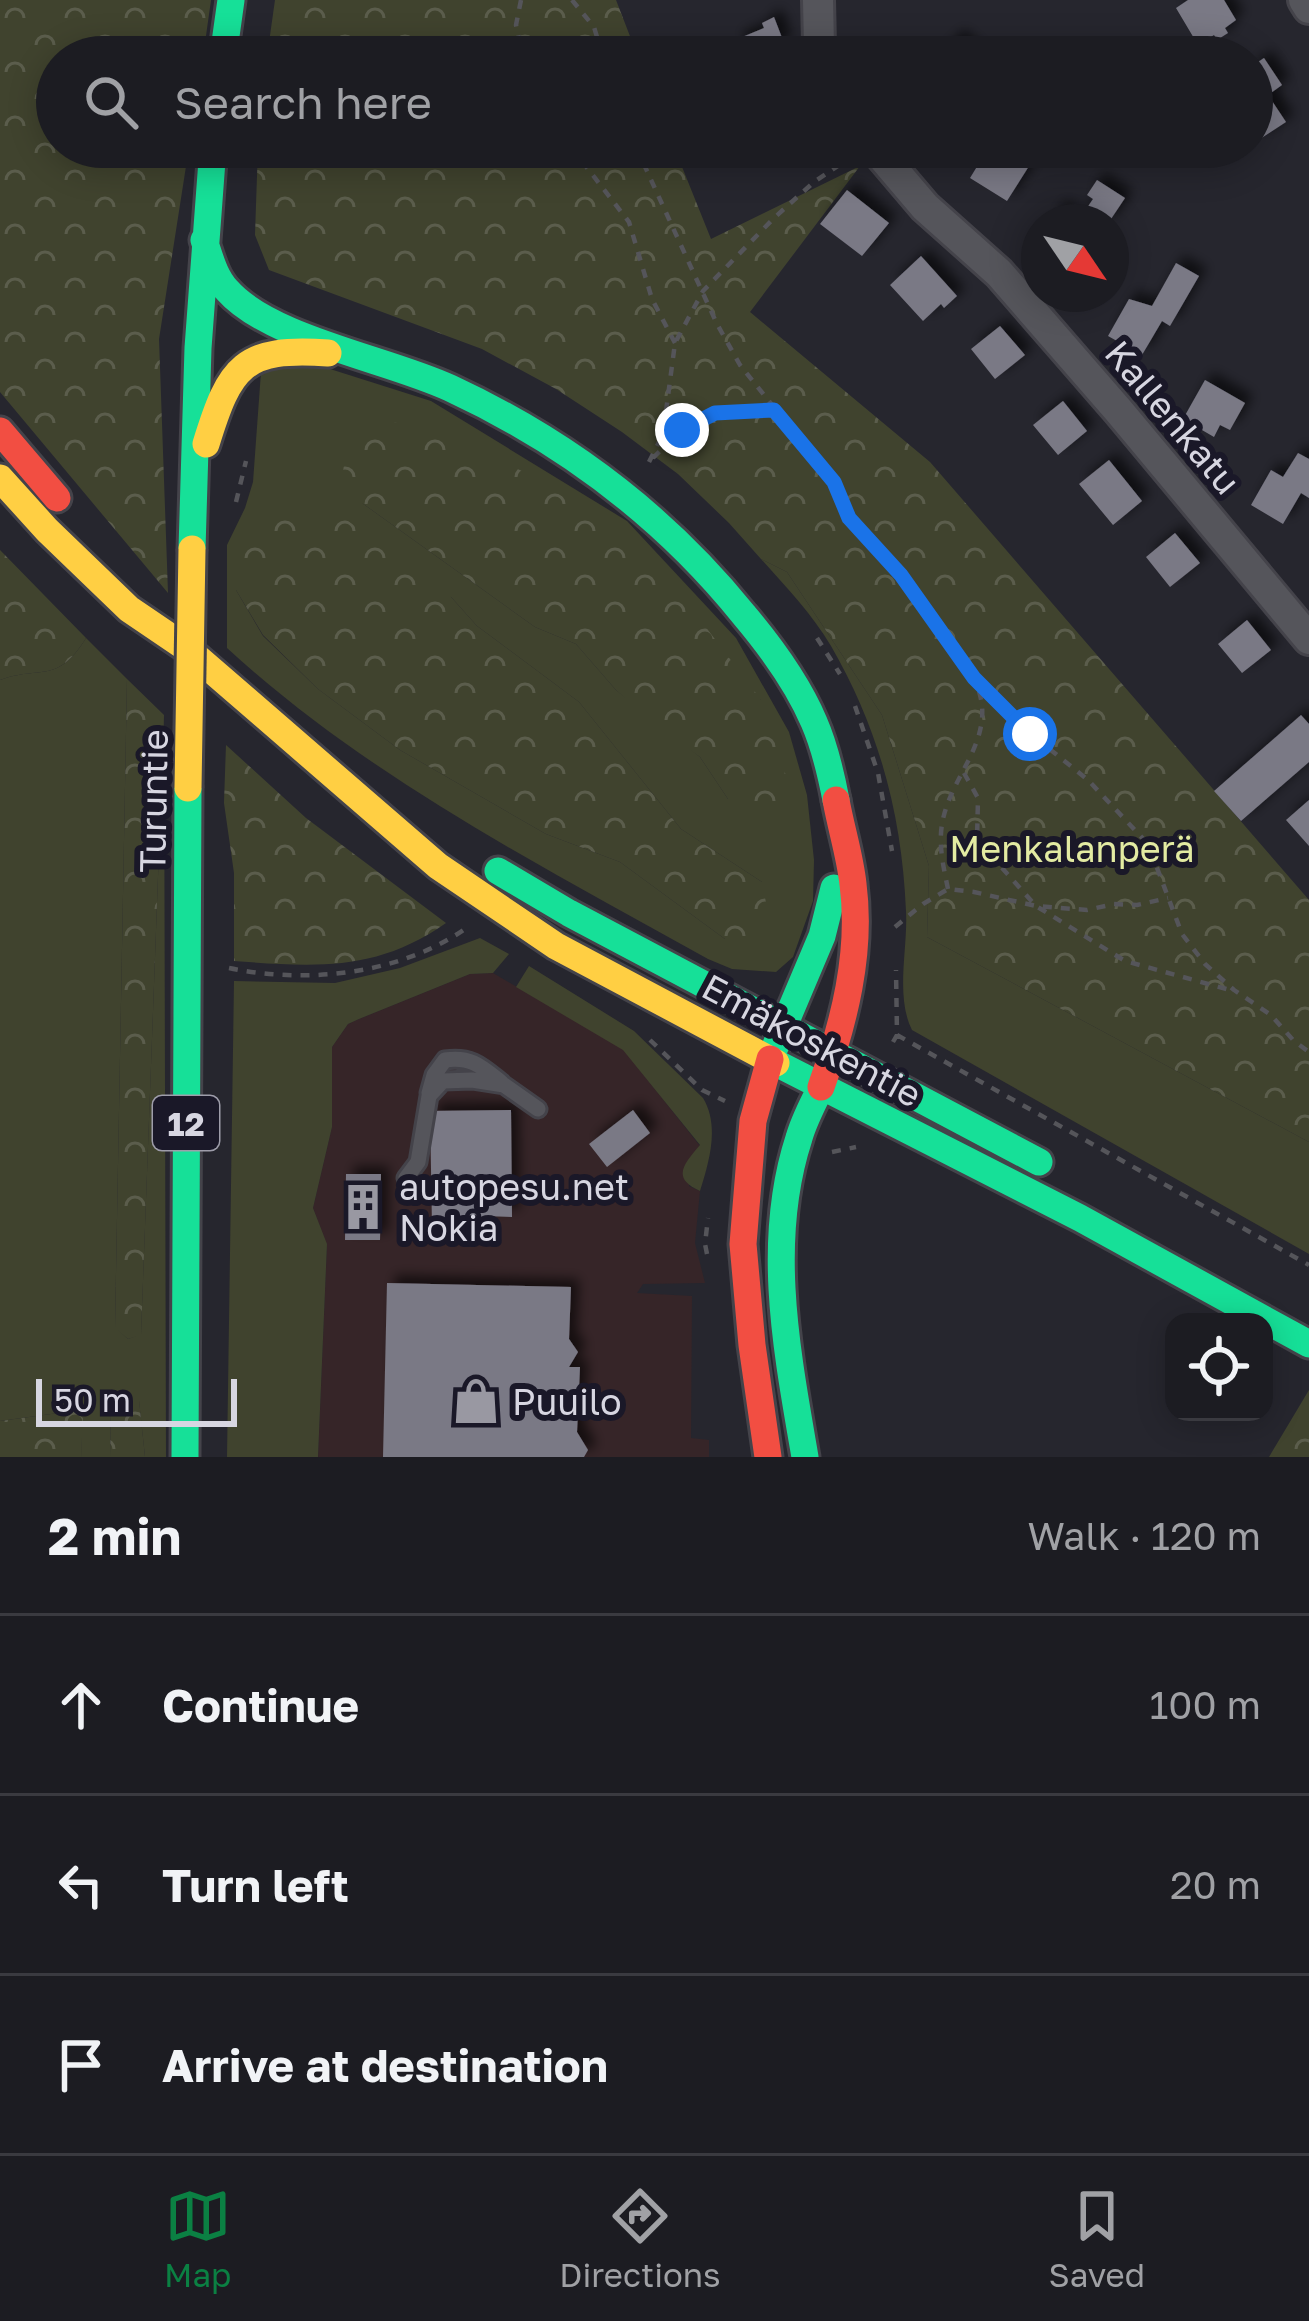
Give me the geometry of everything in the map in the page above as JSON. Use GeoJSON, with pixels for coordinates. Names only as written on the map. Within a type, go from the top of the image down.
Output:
{"type":"FeatureCollection","features":[{"type":"Feature","properties":{"kind":"main road"},"geometry":{"type":"LineString","coordinates":[[226,36],[231,0]]}},
{"type":"Feature","properties":{"kind":"main road","name":"Turuntie"},"geometry":{"type":"LineString","coordinates":[[184,1457],[193,493],[196,367],[211,168]]}},
{"type":"Feature","properties":{"kind":"main road"},"geometry":{"type":"LineString","coordinates":[[204,240],[216,274],[239,303],[287,328],[460,392],[572,455],[623,492],[672,533],[734,601],[774,652],[814,724],[836,791],[854,887],[855,934],[843,1025],[792,1162],[780,1246],[786,1330],[806,1457]]}},
{"type":"Feature","properties":{"kind":"main road"},"geometry":{"type":"LineString","coordinates":[[193,493],[219,400],[228,382],[250,360],[285,350],[374,358]]}},
{"type":"Feature","properties":{"kind":"main road","name":"Emäkoskentie"},"geometry":{"type":"LineString","coordinates":[[0,431],[141,589],[185,647]]}},
{"type":"Feature","properties":{"kind":"main road","name":"Emäkoskentie"},"geometry":{"type":"LineString","coordinates":[[0,478],[129,609],[185,647],[438,866],[556,946],[1080,1217],[1309,1344]]}},
{"type":"Feature","properties":{"kind":"main road","name":"Emäkoskentie"},"geometry":{"type":"LineString","coordinates":[[309,757],[569,913],[1064,1176]]}},
{"type":"Feature","properties":{"kind":"main road"},"geometry":{"type":"LineString","coordinates":[[768,1457],[743,1244],[754,1114],[782,1027],[822,936],[843,837]]}},
{"type":"Feature","properties":{"kind":"street"},"geometry":{"type":"LineString","coordinates":[[818,0],[819,36]]}},
{"type":"Feature","properties":{"kind":"street"},"geometry":{"type":"LineString","coordinates":[[1304,0],[1309,8]]}},
{"type":"Feature","properties":{"kind":"street","name":"Kallenkatu"},"geometry":{"type":"LineString","coordinates":[[880,168],[999,272],[1309,639]]}},
{"type":"Feature","properties":{"kind":"lane"},"geometry":{"type":"LineString","coordinates":[[406,1178],[418,1162],[429,1096],[443,1081],[504,1085],[538,1109]]}},
{"type":"Feature","properties":{"kind":"path"},"geometry":{"type":"LineString","coordinates":[[518,36],[515,25],[521,0]]}},
{"type":"Feature","properties":{"kind":"path"},"geometry":{"type":"LineString","coordinates":[[572,0],[596,36]]}},
{"type":"Feature","properties":{"kind":"path"},"geometry":{"type":"LineString","coordinates":[[587,168],[629,222],[652,299],[675,343]]}},
{"type":"Feature","properties":{"kind":"path"},"geometry":{"type":"LineString","coordinates":[[646,168],[740,364],[834,482],[849,518],[901,575],[974,678],[1030,734],[1088,780],[1148,844],[1182,934],[1204,964],[1309,1052]]}},
{"type":"Feature","properties":{"kind":"path"},"geometry":{"type":"LineString","coordinates":[[774,410],[715,413],[682,430],[650,462],[663,434],[675,343],[704,291],[774,218],[836,168]]}},
{"type":"Feature","properties":{"kind":"path"},"geometry":{"type":"LineString","coordinates":[[948,890],[940,837],[944,812],[975,750],[982,720],[982,698],[974,678]]}},
{"type":"Feature","properties":{"kind":"path"},"geometry":{"type":"LineString","coordinates":[[964,773],[978,798],[977,840],[1036,906],[1125,961],[1234,990]]}},
{"type":"Feature","properties":{"kind":"path"},"geometry":{"type":"LineString","coordinates":[[895,927],[948,890],[1088,910],[1168,898]]}},
{"type":"Feature","properties":{"kind":"path"},"geometry":{"type":"LineString","coordinates":[[224,967],[258,974],[332,976],[399,960],[446,942],[470,926]]}},
{"type":"Feature","properties":{"kind":"path"},"geometry":{"type":"LineString","coordinates":[[897,1035],[1309,1264]]}},
{"type":"Feature","properties":{"kind":"shaded area"},"geometry":{"type":"Polygon","coordinates":[[[493,973],[623,1049],[700,1146],[689,1186],[700,1191],[695,1243],[705,1283],[643,1284],[637,1293],[692,1296],[691,1438],[709,1440],[709,1457],[318,1457],[327,1245],[313,1208],[332,1127],[332,1047],[348,1024],[470,974],[493,973]]]}},
{"type":"Feature","properties":{"kind":"green space"},"geometry":{"type":"Polygon","coordinates":[[[0,0],[211,0],[206,36],[36,36],[36,168],[186,168],[159,339],[168,593],[0,392],[0,0]]]}},
{"type":"Feature","properties":{"kind":"green space"},"geometry":{"type":"Polygon","coordinates":[[[275,0],[616,0],[630,36],[270,36],[275,0]]]}},
{"type":"Feature","properties":{"kind":"green space","name":"Menkalanperä"},"geometry":{"type":"Polygon","coordinates":[[[257,168],[682,168],[711,239],[858,168],[750,312],[930,462],[1309,900],[1309,1142],[927,937],[929,866],[882,715],[787,572],[761,559],[678,474],[556,389],[482,349],[269,270],[255,235],[257,168]]]}},
{"type":"Feature","properties":{"kind":"green space"},"geometry":{"type":"Polygon","coordinates":[[[308,362],[431,401],[627,521],[736,638],[789,732],[807,795],[813,901],[793,957],[776,972],[732,969],[708,959],[398,779],[282,695],[227,648],[227,545],[253,482],[261,372],[308,362]],[[362,503],[535,627],[576,644],[616,690],[700,757],[728,799],[761,700],[362,503]],[[236,590],[263,636],[318,689],[400,750],[546,834],[620,862],[725,939],[762,882],[681,829],[579,702],[477,626],[451,597],[236,590]]]}},
{"type":"Feature","properties":{"kind":"green space"},"geometry":{"type":"Polygon","coordinates":[[[366,420],[418,425],[522,471],[626,536],[686,601],[761,700],[791,791],[788,812],[775,814],[728,799],[700,757],[616,690],[576,644],[535,627],[362,503],[342,477],[349,436],[366,420]]]}},
{"type":"Feature","properties":{"kind":"green space"},"geometry":{"type":"Polygon","coordinates":[[[270,497],[340,515],[451,597],[477,626],[579,702],[681,829],[762,882],[768,913],[759,940],[725,939],[620,862],[546,834],[400,750],[318,689],[263,635],[236,590],[246,537],[270,497]]]}},
{"type":"Feature","properties":{"kind":"green space"},"geometry":{"type":"Polygon","coordinates":[[[0,550],[86,638],[57,668],[0,680],[0,550]]]}},
{"type":"Feature","properties":{"kind":"green space"},"geometry":{"type":"Polygon","coordinates":[[[761,559],[787,572],[882,715],[929,866],[927,937],[1309,1142],[1309,1254],[912,1030],[903,987],[904,875],[893,807],[875,741],[831,646],[761,559]]]}},
{"type":"Feature","properties":{"kind":"green space"},"geometry":{"type":"Polygon","coordinates":[[[86,638],[127,679],[115,1327],[128,1339],[141,1334],[164,715],[166,1457],[145,1457],[139,1401],[111,1406],[110,1457],[81,1457],[82,1418],[73,1411],[0,1421],[0,680],[57,668],[86,638]]]}},
{"type":"Feature","properties":{"kind":"green space"},"geometry":{"type":"Polygon","coordinates":[[[127,679],[164,715],[141,1335],[128,1339],[115,1328],[127,679]]]}},
{"type":"Feature","properties":{"kind":"green space"},"geometry":{"type":"Polygon","coordinates":[[[226,745],[306,818],[446,923],[395,950],[344,963],[234,961],[234,873],[224,803],[226,745]]]}},
{"type":"Feature","properties":{"kind":"green space"},"geometry":{"type":"Polygon","coordinates":[[[480,938],[509,954],[493,973],[470,974],[348,1024],[332,1047],[332,1127],[313,1208],[327,1244],[318,1457],[227,1457],[234,981],[335,983],[400,968],[480,938]]]}},
{"type":"Feature","properties":{"kind":"green space"},"geometry":{"type":"Polygon","coordinates":[[[529,966],[634,1031],[703,1098],[712,1132],[700,1191],[685,1181],[683,1170],[700,1145],[623,1050],[516,987],[529,966]]]}},
{"type":"Feature","properties":{"kind":"green space"},"geometry":{"type":"Polygon","coordinates":[[[1309,1390],[1309,1457],[1269,1457],[1309,1390]]]}},
{"type":"Feature","properties":{"kind":"green space"},"geometry":{"type":"Polygon","coordinates":[[[124,1393],[139,1400],[145,1457],[110,1457],[111,1405],[124,1393]]]}},
{"type":"Feature","properties":{"kind":"green space"},"geometry":{"type":"Polygon","coordinates":[[[73,1411],[83,1418],[81,1457],[0,1457],[0,1421],[73,1411]]]}},
{"type":"Feature","properties":{"kind":"building"},"geometry":{"type":"Polygon","coordinates":[[[1188,0],[1224,0],[1236,20],[1225,28],[1228,33],[1223,36],[1193,36],[1176,8],[1188,0]]]}},
{"type":"Feature","properties":{"kind":"building"},"geometry":{"type":"Polygon","coordinates":[[[774,17],[781,36],[745,36],[764,28],[762,23],[774,17]]]}},
{"type":"Feature","properties":{"kind":"building"},"geometry":{"type":"Polygon","coordinates":[[[1273,102],[1286,122],[1273,130],[1273,102]]]}},
{"type":"Feature","properties":{"kind":"building"},"geometry":{"type":"Polygon","coordinates":[[[976,168],[1028,168],[1007,201],[970,178],[976,168]]]}},
{"type":"Feature","properties":{"kind":"building"},"geometry":{"type":"Polygon","coordinates":[[[1097,180],[1125,198],[1121,204],[1090,204],[1093,199],[1087,195],[1097,180]]]}},
{"type":"Feature","properties":{"kind":"building"},"geometry":{"type":"Polygon","coordinates":[[[847,190],[889,223],[862,256],[820,224],[847,190]]]}},
{"type":"Feature","properties":{"kind":"building"},"geometry":{"type":"Polygon","coordinates":[[[921,256],[957,296],[923,321],[890,285],[921,256]]]}},
{"type":"Feature","properties":{"kind":"building"},"geometry":{"type":"Polygon","coordinates":[[[1176,263],[1199,276],[1170,326],[1162,321],[1142,355],[1108,336],[1122,312],[1129,312],[1129,299],[1152,306],[1176,263]]]}},
{"type":"Feature","properties":{"kind":"building"},"geometry":{"type":"Polygon","coordinates":[[[1000,326],[1025,355],[995,379],[971,349],[1000,326]]]}},
{"type":"Feature","properties":{"kind":"building"},"geometry":{"type":"Polygon","coordinates":[[[1205,380],[1245,403],[1230,430],[1220,425],[1214,437],[1183,419],[1205,380]]]}},
{"type":"Feature","properties":{"kind":"building"},"geometry":{"type":"Polygon","coordinates":[[[1063,401],[1087,431],[1058,455],[1033,425],[1063,401]]]}},
{"type":"Feature","properties":{"kind":"building"},"geometry":{"type":"Polygon","coordinates":[[[1298,453],[1309,459],[1309,498],[1301,493],[1283,524],[1251,505],[1271,470],[1283,477],[1298,453]]]}},
{"type":"Feature","properties":{"kind":"building"},"geometry":{"type":"Polygon","coordinates":[[[1109,460],[1142,501],[1113,525],[1079,484],[1109,460]]]}},
{"type":"Feature","properties":{"kind":"building"},"geometry":{"type":"Polygon","coordinates":[[[1175,533],[1200,563],[1170,587],[1146,557],[1175,533]]]}},
{"type":"Feature","properties":{"kind":"building"},"geometry":{"type":"Polygon","coordinates":[[[1247,620],[1271,650],[1242,673],[1218,644],[1247,620]]]}},
{"type":"Feature","properties":{"kind":"building"},"geometry":{"type":"Polygon","coordinates":[[[1301,715],[1309,724],[1309,762],[1241,821],[1214,791],[1301,715]]]}},
{"type":"Feature","properties":{"kind":"building"},"geometry":{"type":"Polygon","coordinates":[[[1309,800],[1309,846],[1286,820],[1309,800]]]}},
{"type":"Feature","properties":{"kind":"building"},"geometry":{"type":"Polygon","coordinates":[[[511,1110],[512,1217],[486,1216],[486,1225],[432,1226],[430,1111],[511,1110]]]}},
{"type":"Feature","properties":{"kind":"building"},"geometry":{"type":"Polygon","coordinates":[[[633,1110],[650,1133],[607,1167],[589,1144],[633,1110]]]}},
{"type":"Feature","properties":{"kind":"building","name":"autopesu.net Nokia"},"geometry":{"type":"Polygon","coordinates":[[[346,1174],[381,1174],[380,1240],[345,1240],[346,1174]]]}},
{"type":"Feature","properties":{"kind":"building","name":"Puuilo"},"geometry":{"type":"Polygon","coordinates":[[[387,1283],[571,1287],[569,1339],[578,1352],[569,1367],[580,1367],[577,1432],[588,1450],[584,1457],[383,1457],[387,1283]]]}},
{"type":"Feature","properties":{"kind":"traffic: fast"},"geometry":{"type":"LineString","coordinates":[[226,36],[231,0]]}},
{"type":"Feature","properties":{"kind":"traffic: fast"},"geometry":{"type":"LineString","coordinates":[[192,549],[198,348],[211,168]]}},
{"type":"Feature","properties":{"kind":"traffic: fast"},"geometry":{"type":"LineString","coordinates":[[204,240],[219,279],[246,307],[300,335],[424,377],[492,409],[572,457],[646,514],[713,579],[783,666],[818,731],[836,800]]}},
{"type":"Feature","properties":{"kind":"traffic: fast"},"geometry":{"type":"LineString","coordinates":[[185,1457],[188,788]]}},
{"type":"Feature","properties":{"kind":"traffic: fast"},"geometry":{"type":"LineString","coordinates":[[498,871],[1039,1162]]}},
{"type":"Feature","properties":{"kind":"traffic: fast"},"geometry":{"type":"LineString","coordinates":[[770,1059],[822,936],[834,888]]}},
{"type":"Feature","properties":{"kind":"traffic: fast"},"geometry":{"type":"LineString","coordinates":[[776,1063],[1080,1218],[1309,1344]]}},
{"type":"Feature","properties":{"kind":"traffic: fast"},"geometry":{"type":"LineString","coordinates":[[805,1457],[786,1337],[781,1257],[789,1177],[801,1131],[821,1087]]}},
{"type":"Feature","properties":{"kind":"traffic: slow"},"geometry":{"type":"LineString","coordinates":[[206,444],[223,396],[244,367],[276,354],[328,353]]}},
{"type":"Feature","properties":{"kind":"traffic: slow"},"geometry":{"type":"LineString","coordinates":[[0,478],[129,609],[185,647],[438,866],[556,946],[776,1063]]}},
{"type":"Feature","properties":{"kind":"traffic: slow"},"geometry":{"type":"LineString","coordinates":[[188,788],[192,549]]}},
{"type":"Feature","properties":{"kind":"traffic: jam"},"geometry":{"type":"LineString","coordinates":[[0,431],[57,498]]}},
{"type":"Feature","properties":{"kind":"traffic: jam"},"geometry":{"type":"LineString","coordinates":[[821,1087],[844,1013],[855,936],[852,874],[836,800]]}},
{"type":"Feature","properties":{"kind":"traffic: jam"},"geometry":{"type":"LineString","coordinates":[[768,1457],[743,1244],[753,1121],[770,1059]]}},
{"type":"Feature","properties":{"kind":"place","name":"autopesu.net Nokia"},"geometry":{"type":"Point","coordinates":[363,1207]}},
{"type":"Feature","properties":{"kind":"place","name":"Puuilo"},"geometry":{"type":"Point","coordinates":[476,1401]}},
{"type":"Feature","properties":{"kind":"route"},"geometry":{"type":"LineString","coordinates":[[682,430],[715,413],[774,410],[834,482],[849,518],[901,575],[974,678],[1030,734]]}}]}
